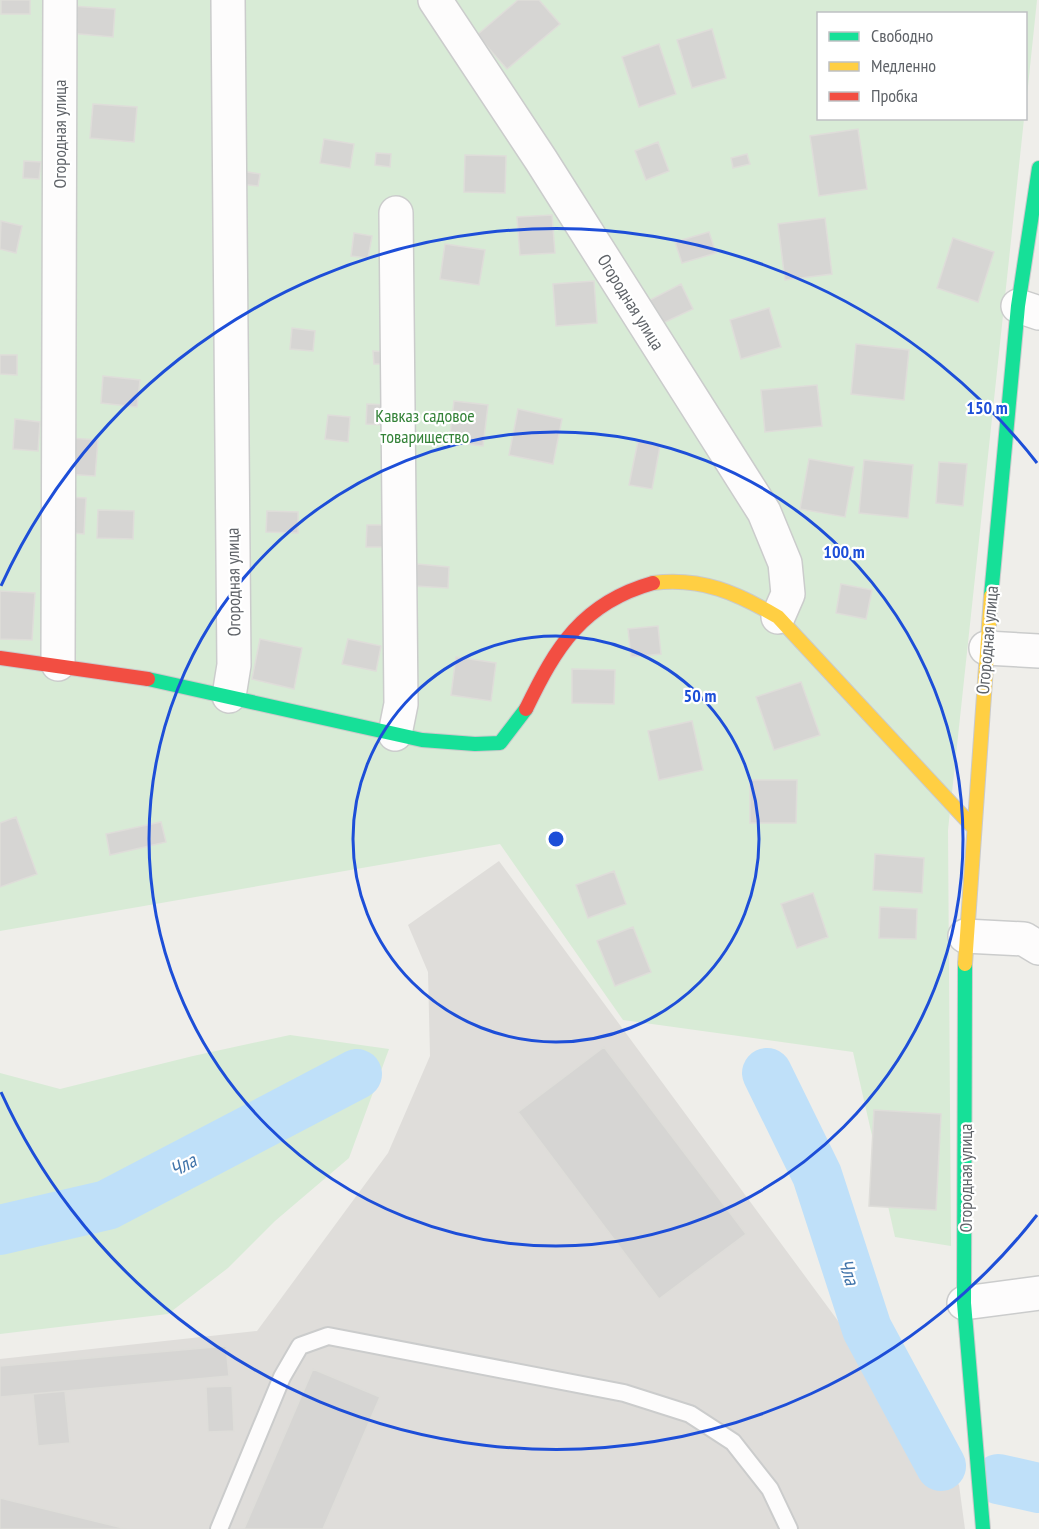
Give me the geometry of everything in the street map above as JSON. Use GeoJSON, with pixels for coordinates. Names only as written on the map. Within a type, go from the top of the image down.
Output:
{"type":"FeatureCollection","features":[{"type":"Feature","properties":{"kind":"street","name":"Огородная улица"},"geometry":{"type":"LineString","coordinates":[[58,664],[60,0]]}},
{"type":"Feature","properties":{"kind":"street","name":"Огородная улица"},"geometry":{"type":"LineString","coordinates":[[228,0],[234,665],[229,696]]}},
{"type":"Feature","properties":{"kind":"street","name":"Огородная улица"},"geometry":{"type":"LineString","coordinates":[[435,0],[548,170],[764,512],[785,563],[788,594],[778,617]]}},
{"type":"Feature","properties":{"kind":"street","name":"Огородная улица"},"geometry":{"type":"LineString","coordinates":[[984,1529],[964,1303],[965,936],[986,648],[1028,310],[1039,168]]}},
{"type":"Feature","properties":{"kind":"street"},"geometry":{"type":"LineString","coordinates":[[395,734],[401,704],[396,213]]}},
{"type":"Feature","properties":{"kind":"street"},"geometry":{"type":"LineString","coordinates":[[0,658],[58,664],[229,696],[395,734],[471,747],[500,743],[520,720],[550,659],[570,630],[609,598],[659,581],[699,582],[738,594],[778,617],[973,826]]}},
{"type":"Feature","properties":{"kind":"street"},"geometry":{"type":"LineString","coordinates":[[986,648],[1039,651]]}},
{"type":"Feature","properties":{"kind":"street"},"geometry":{"type":"LineString","coordinates":[[965,936],[1024,939],[1039,948]]}},
{"type":"Feature","properties":{"kind":"street"},"geometry":{"type":"LineString","coordinates":[[964,1303],[1039,1293]]}},
{"type":"Feature","properties":{"kind":"lane"},"geometry":{"type":"LineString","coordinates":[[219,1529],[282,1377],[300,1346],[328,1336],[624,1393],[690,1414],[732,1442],[770,1489],[789,1529]]}},
{"type":"Feature","properties":{"kind":"shaded area"},"geometry":{"type":"Polygon","coordinates":[[[499,861],[959,1485],[965,1529],[0,1529],[0,1359],[257,1331],[388,1153],[430,1056],[428,972],[408,925],[499,861]]]}},
{"type":"Feature","properties":{"kind":"green space","name":"Кавказ садовое товарищество"},"geometry":{"type":"Polygon","coordinates":[[[0,0],[1037,0],[1027,95],[1027,12],[817,12],[817,120],[1024,120],[948,830],[951,1246],[895,1237],[853,1052],[623,1020],[500,844],[0,931],[0,0]]]}},
{"type":"Feature","properties":{"kind":"green space"},"geometry":{"type":"Polygon","coordinates":[[[290,1035],[389,1049],[349,1158],[275,1221],[228,1268],[168,1314],[0,1334],[0,1073],[60,1089],[290,1035]]]}},
{"type":"Feature","properties":{"kind":"building"},"geometry":{"type":"Polygon","coordinates":[[[1,0],[30,0],[30,14],[1,14],[1,0]]]}},
{"type":"Feature","properties":{"kind":"building"},"geometry":{"type":"Polygon","coordinates":[[[518,0],[539,0],[560,24],[507,69],[477,35],[518,0]]]}},
{"type":"Feature","properties":{"kind":"building"},"geometry":{"type":"Polygon","coordinates":[[[71,6],[115,9],[113,37],[69,33],[71,6]]]}},
{"type":"Feature","properties":{"kind":"building"},"geometry":{"type":"Polygon","coordinates":[[[712,29],[726,78],[692,88],[677,40],[712,29]]]}},
{"type":"Feature","properties":{"kind":"building"},"geometry":{"type":"Polygon","coordinates":[[[659,44],[676,94],[639,107],[622,57],[659,44]]]}},
{"type":"Feature","properties":{"kind":"building"},"geometry":{"type":"Polygon","coordinates":[[[93,104],[137,107],[134,142],[90,138],[93,104]]]}},
{"type":"Feature","properties":{"kind":"building"},"geometry":{"type":"Polygon","coordinates":[[[858,129],[867,189],[819,196],[810,136],[858,129]]]}},
{"type":"Feature","properties":{"kind":"building"},"geometry":{"type":"Polygon","coordinates":[[[324,139],[354,144],[350,168],[320,163],[324,139]]]}},
{"type":"Feature","properties":{"kind":"building"},"geometry":{"type":"Polygon","coordinates":[[[658,142],[669,171],[646,180],[635,151],[658,142]]]}},
{"type":"Feature","properties":{"kind":"building"},"geometry":{"type":"Polygon","coordinates":[[[376,153],[391,154],[390,167],[375,165],[376,153]]]}},
{"type":"Feature","properties":{"kind":"building"},"geometry":{"type":"Polygon","coordinates":[[[747,154],[750,164],[733,168],[731,158],[747,154]]]}},
{"type":"Feature","properties":{"kind":"building"},"geometry":{"type":"Polygon","coordinates":[[[465,155],[506,156],[505,193],[464,192],[465,155]]]}},
{"type":"Feature","properties":{"kind":"building"},"geometry":{"type":"Polygon","coordinates":[[[24,161],[41,162],[39,179],[23,178],[24,161]]]}},
{"type":"Feature","properties":{"kind":"building"},"geometry":{"type":"Polygon","coordinates":[[[241,171],[260,174],[258,186],[239,184],[241,171]]]}},
{"type":"Feature","properties":{"kind":"building"},"geometry":{"type":"Polygon","coordinates":[[[552,215],[555,253],[520,255],[517,217],[552,215]]]}},
{"type":"Feature","properties":{"kind":"building"},"geometry":{"type":"Polygon","coordinates":[[[825,218],[832,274],[785,280],[778,224],[825,218]]]}},
{"type":"Feature","properties":{"kind":"building"},"geometry":{"type":"Polygon","coordinates":[[[1,221],[22,226],[16,253],[0,249],[1,221]]]}},
{"type":"Feature","properties":{"kind":"building"},"geometry":{"type":"Polygon","coordinates":[[[709,232],[716,253],[682,263],[675,242],[709,232]]]}},
{"type":"Feature","properties":{"kind":"building"},"geometry":{"type":"Polygon","coordinates":[[[354,233],[372,236],[368,258],[351,256],[354,233]]]}},
{"type":"Feature","properties":{"kind":"building"},"geometry":{"type":"Polygon","coordinates":[[[953,238],[994,252],[978,302],[937,288],[953,238]]]}},
{"type":"Feature","properties":{"kind":"building"},"geometry":{"type":"Polygon","coordinates":[[[445,244],[485,250],[479,285],[440,279],[445,244]]]}},
{"type":"Feature","properties":{"kind":"building"},"geometry":{"type":"Polygon","coordinates":[[[594,281],[597,323],[556,326],[553,284],[594,281]]]}},
{"type":"Feature","properties":{"kind":"building"},"geometry":{"type":"Polygon","coordinates":[[[681,284],[693,309],[661,324],[650,300],[681,284]]]}},
{"type":"Feature","properties":{"kind":"building"},"geometry":{"type":"Polygon","coordinates":[[[769,308],[781,347],[741,359],[730,320],[769,308]]]}},
{"type":"Feature","properties":{"kind":"building"},"geometry":{"type":"Polygon","coordinates":[[[292,328],[315,331],[313,351],[290,349],[292,328]]]}},
{"type":"Feature","properties":{"kind":"building"},"geometry":{"type":"Polygon","coordinates":[[[856,344],[909,350],[904,400],[851,394],[856,344]]]}},
{"type":"Feature","properties":{"kind":"building"},"geometry":{"type":"Polygon","coordinates":[[[373,351],[387,352],[387,364],[374,364],[373,351]]]}},
{"type":"Feature","properties":{"kind":"building"},"geometry":{"type":"Polygon","coordinates":[[[0,355],[17,355],[17,375],[0,374],[0,355]]]}},
{"type":"Feature","properties":{"kind":"building"},"geometry":{"type":"Polygon","coordinates":[[[103,376],[140,380],[137,407],[101,403],[103,376]]]}},
{"type":"Feature","properties":{"kind":"building"},"geometry":{"type":"Polygon","coordinates":[[[817,385],[822,426],[765,432],[761,390],[817,385]]]}},
{"type":"Feature","properties":{"kind":"building"},"geometry":{"type":"Polygon","coordinates":[[[454,401],[488,405],[483,446],[449,442],[454,401]]]}},
{"type":"Feature","properties":{"kind":"building"},"geometry":{"type":"Polygon","coordinates":[[[367,404],[386,405],[385,425],[366,424],[367,404]]]}},
{"type":"Feature","properties":{"kind":"building"},"geometry":{"type":"Polygon","coordinates":[[[518,409],[562,419],[553,464],[509,455],[518,409]]]}},
{"type":"Feature","properties":{"kind":"building"},"geometry":{"type":"Polygon","coordinates":[[[328,415],[350,417],[348,442],[325,439],[328,415]]]}},
{"type":"Feature","properties":{"kind":"building"},"geometry":{"type":"Polygon","coordinates":[[[15,419],[40,422],[38,451],[13,449],[15,419]]]}},
{"type":"Feature","properties":{"kind":"building"},"geometry":{"type":"Polygon","coordinates":[[[68,438],[98,440],[95,476],[66,474],[68,438]]]}},
{"type":"Feature","properties":{"kind":"building"},"geometry":{"type":"Polygon","coordinates":[[[638,441],[660,446],[652,489],[629,485],[638,441]]]}},
{"type":"Feature","properties":{"kind":"building"},"geometry":{"type":"Polygon","coordinates":[[[809,459],[854,467],[845,517],[800,509],[809,459]]]}},
{"type":"Feature","properties":{"kind":"building"},"geometry":{"type":"Polygon","coordinates":[[[864,460],[913,465],[908,518],[859,513],[864,460]]]}},
{"type":"Feature","properties":{"kind":"building"},"geometry":{"type":"Polygon","coordinates":[[[939,462],[967,464],[963,506],[936,503],[939,462]]]}},
{"type":"Feature","properties":{"kind":"building"},"geometry":{"type":"Polygon","coordinates":[[[66,497],[86,498],[84,534],[64,532],[66,497]]]}},
{"type":"Feature","properties":{"kind":"building"},"geometry":{"type":"Polygon","coordinates":[[[98,510],[134,511],[133,539],[97,538],[98,510]]]}},
{"type":"Feature","properties":{"kind":"building"},"geometry":{"type":"Polygon","coordinates":[[[267,511],[298,512],[298,533],[266,532],[267,511]]]}},
{"type":"Feature","properties":{"kind":"building"},"geometry":{"type":"Polygon","coordinates":[[[367,525],[389,525],[388,547],[366,547],[367,525]]]}},
{"type":"Feature","properties":{"kind":"building"},"geometry":{"type":"Polygon","coordinates":[[[417,564],[449,567],[448,588],[415,586],[417,564]]]}},
{"type":"Feature","properties":{"kind":"building"},"geometry":{"type":"Polygon","coordinates":[[[841,584],[872,590],[866,619],[836,613],[841,584]]]}},
{"type":"Feature","properties":{"kind":"building"},"geometry":{"type":"Polygon","coordinates":[[[0,591],[35,593],[32,640],[0,639],[0,591]]]}},
{"type":"Feature","properties":{"kind":"building"},"geometry":{"type":"Polygon","coordinates":[[[658,626],[661,654],[631,657],[628,629],[658,626]]]}},
{"type":"Feature","properties":{"kind":"building"},"geometry":{"type":"Polygon","coordinates":[[[260,639],[302,648],[294,689],[252,679],[260,639]]]}},
{"type":"Feature","properties":{"kind":"building"},"geometry":{"type":"Polygon","coordinates":[[[348,639],[381,646],[376,671],[342,664],[348,639]]]}},
{"type":"Feature","properties":{"kind":"building"},"geometry":{"type":"Polygon","coordinates":[[[456,657],[496,663],[491,701],[451,695],[456,657]]]}},
{"type":"Feature","properties":{"kind":"building"},"geometry":{"type":"Polygon","coordinates":[[[572,669],[615,670],[614,704],[572,703],[572,669]]]}},
{"type":"Feature","properties":{"kind":"building"},"geometry":{"type":"Polygon","coordinates":[[[801,682],[820,735],[774,750],[756,697],[801,682]]]}},
{"type":"Feature","properties":{"kind":"building"},"geometry":{"type":"Polygon","coordinates":[[[692,721],[703,770],[659,780],[648,731],[692,721]]]}},
{"type":"Feature","properties":{"kind":"building"},"geometry":{"type":"Polygon","coordinates":[[[750,780],[797,780],[796,823],[750,823],[750,780]]]}},
{"type":"Feature","properties":{"kind":"building"},"geometry":{"type":"Polygon","coordinates":[[[16,817],[37,874],[0,887],[0,823],[16,817]]]}},
{"type":"Feature","properties":{"kind":"building"},"geometry":{"type":"Polygon","coordinates":[[[161,822],[166,842],[110,855],[106,834],[161,822]]]}},
{"type":"Feature","properties":{"kind":"building"},"geometry":{"type":"Polygon","coordinates":[[[875,854],[924,858],[922,893],[873,890],[875,854]]]}},
{"type":"Feature","properties":{"kind":"building"},"geometry":{"type":"Polygon","coordinates":[[[614,871],[626,904],[588,918],[576,885],[614,871]]]}},
{"type":"Feature","properties":{"kind":"building"},"geometry":{"type":"Polygon","coordinates":[[[813,893],[828,937],[797,948],[781,904],[813,893]]]}},
{"type":"Feature","properties":{"kind":"building"},"geometry":{"type":"Polygon","coordinates":[[[880,907],[917,909],[916,939],[879,938],[880,907]]]}},
{"type":"Feature","properties":{"kind":"building"},"geometry":{"type":"Polygon","coordinates":[[[633,927],[651,972],[615,986],[597,941],[633,927]]]}},
{"type":"Feature","properties":{"kind":"building"},"geometry":{"type":"Polygon","coordinates":[[[604,1047],[746,1234],[659,1299],[518,1112],[604,1047]]]}},
{"type":"Feature","properties":{"kind":"building"},"geometry":{"type":"Polygon","coordinates":[[[874,1110],[941,1114],[936,1210],[869,1206],[874,1110]]]}},
{"type":"Feature","properties":{"kind":"building"},"geometry":{"type":"Polygon","coordinates":[[[226,1346],[229,1376],[0,1397],[0,1366],[226,1346]]]}},
{"type":"Feature","properties":{"kind":"building"},"geometry":{"type":"Polygon","coordinates":[[[313,1369],[380,1397],[323,1529],[244,1529],[313,1369]]]}},
{"type":"Feature","properties":{"kind":"building"},"geometry":{"type":"Polygon","coordinates":[[[232,1386],[234,1431],[208,1432],[206,1387],[232,1386]]]}},
{"type":"Feature","properties":{"kind":"building"},"geometry":{"type":"Polygon","coordinates":[[[65,1391],[70,1443],[38,1446],[33,1394],[65,1391]]]}},
{"type":"Feature","properties":{"kind":"building"},"geometry":{"type":"Polygon","coordinates":[[[0,1498],[127,1529],[0,1529],[0,1498]]]}},
{"type":"Feature","properties":{"kind":"waterway","name":"Чла"},"geometry":{"type":"LineString","coordinates":[[767,1073],[817,1175],[867,1329],[941,1466]]}},
{"type":"Feature","properties":{"kind":"waterway","name":"Чла"},"geometry":{"type":"LineString","coordinates":[[0,1230],[107,1205],[357,1074]]}},
{"type":"Feature","properties":{"kind":"waterway","name":"Чла"},"geometry":{"type":"LineString","coordinates":[[998,1479],[1039,1488]]}},
{"type":"Feature","properties":{"kind":"traffic: fast"},"geometry":{"type":"LineString","coordinates":[[991,596],[1018,306],[1039,168]]}},
{"type":"Feature","properties":{"kind":"traffic: fast"},"geometry":{"type":"LineString","coordinates":[[148,679],[422,740],[475,744],[500,743],[526,709]]}},
{"type":"Feature","properties":{"kind":"traffic: fast"},"geometry":{"type":"LineString","coordinates":[[965,964],[964,1303],[983,1529]]}},
{"type":"Feature","properties":{"kind":"traffic: slow"},"geometry":{"type":"LineString","coordinates":[[653,583],[687,582],[718,589],[733,594],[778,617],[973,827]]}},
{"type":"Feature","properties":{"kind":"traffic: slow"},"geometry":{"type":"LineString","coordinates":[[965,964],[991,596]]}},
{"type":"Feature","properties":{"kind":"traffic: jam"},"geometry":{"type":"LineString","coordinates":[[526,709],[549,666],[574,630],[607,602],[653,583]]}},
{"type":"Feature","properties":{"kind":"traffic: jam"},"geometry":{"type":"LineString","coordinates":[[0,658],[148,679]]}}]}
